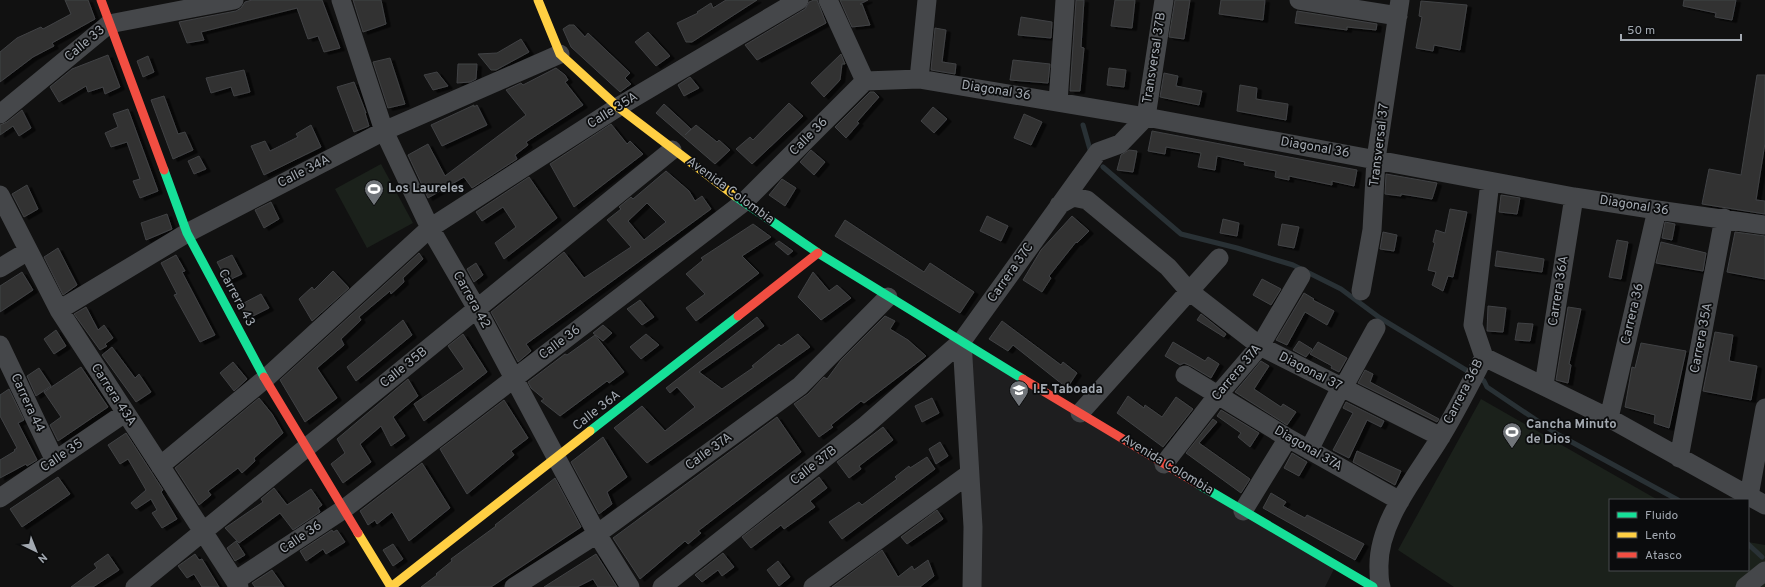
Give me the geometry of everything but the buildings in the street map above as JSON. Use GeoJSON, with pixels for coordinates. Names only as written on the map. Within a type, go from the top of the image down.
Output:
{"type":"FeatureCollection","features":[{"type":"Feature","properties":{"kind":"street","name":"Carrera 43"},"geometry":{"type":"LineString","coordinates":[[101,0],[186,233],[265,379],[391,587]]}},
{"type":"Feature","properties":{"kind":"street","name":"Calle 33"},"geometry":{"type":"LineString","coordinates":[[0,114],[109,24],[234,0]]}},
{"type":"Feature","properties":{"kind":"street","name":"Carrera 42"},"geometry":{"type":"LineString","coordinates":[[341,0],[384,131],[430,228],[477,309],[597,534],[630,587]]}},
{"type":"Feature","properties":{"kind":"street","name":"Avenida Colombia"},"geometry":{"type":"LineString","coordinates":[[538,0],[560,54],[618,108],[672,150],[744,202],[818,253],[888,297],[1164,464],[1372,587]]}},
{"type":"Feature","properties":{"kind":"street","name":"Calle 35A"},"geometry":{"type":"LineString","coordinates":[[160,466],[265,379],[430,228],[618,108],[799,0]]}},
{"type":"Feature","properties":{"kind":"street"},"geometry":{"type":"LineString","coordinates":[[828,0],[865,81]]}},
{"type":"Feature","properties":{"kind":"street"},"geometry":{"type":"LineString","coordinates":[[919,79],[927,0]]}},
{"type":"Feature","properties":{"kind":"street"},"geometry":{"type":"LineString","coordinates":[[1058,102],[1066,0]]}},
{"type":"Feature","properties":{"kind":"street","name":"Transversal 37B"},"geometry":{"type":"LineString","coordinates":[[1146,117],[1164,0]]}},
{"type":"Feature","properties":{"kind":"street"},"geometry":{"type":"LineString","coordinates":[[1299,0],[1399,8]]}},
{"type":"Feature","properties":{"kind":"street","name":"Transversal 37"},"geometry":{"type":"LineString","coordinates":[[1361,291],[1372,230],[1376,159],[1399,8]]}},
{"type":"Feature","properties":{"kind":"street","name":"Calle 34A"},"geometry":{"type":"LineString","coordinates":[[59,310],[186,233],[384,131],[560,54]]}},
{"type":"Feature","properties":{"kind":"street","name":"Diagonal 36"},"geometry":{"type":"LineString","coordinates":[[865,81],[919,79],[1146,117],[1574,197],[1765,225]]}},
{"type":"Feature","properties":{"kind":"street","name":"Calle 36"},"geometry":{"type":"LineString","coordinates":[[237,584],[344,509],[744,202],[865,81]]}},
{"type":"Feature","properties":{"kind":"street","name":"Carrera 37C"},"geometry":{"type":"LineString","coordinates":[[962,341],[1098,152],[1120,144],[1146,117]]}},
{"type":"Feature","properties":{"kind":"street","name":"Calle 35B"},"geometry":{"type":"LineString","coordinates":[[135,587],[672,150]]}},
{"type":"Feature","properties":{"kind":"street","name":"Carrera 36B"},"geometry":{"type":"LineString","coordinates":[[1381,587],[1379,574],[1380,552],[1383,538],[1400,501],[1441,437],[1477,369],[1473,325],[1490,182]]}},
{"type":"Feature","properties":{"kind":"street","name":"Carrera 43A"},"geometry":{"type":"LineString","coordinates":[[0,195],[59,310],[237,584]]}},
{"type":"Feature","properties":{"kind":"street"},"geometry":{"type":"LineString","coordinates":[[1059,205],[1073,197],[1087,200],[1168,267],[1189,291]]}},
{"type":"Feature","properties":{"kind":"street","name":"Carrera 36A"},"geometry":{"type":"LineString","coordinates":[[1544,385],[1574,197]]}},
{"type":"Feature","properties":{"kind":"street","name":"Carrera 36"},"geometry":{"type":"LineString","coordinates":[[1609,418],[1657,210]]}},
{"type":"Feature","properties":{"kind":"street","name":"Carrera 35A"},"geometry":{"type":"LineString","coordinates":[[1679,458],[1724,218]]}},
{"type":"Feature","properties":{"kind":"street"},"geometry":{"type":"LineString","coordinates":[[0,268],[28,251]]}},
{"type":"Feature","properties":{"kind":"street","name":"Calle 36A"},"geometry":{"type":"LineString","coordinates":[[391,587],[557,459],[818,253]]}},
{"type":"Feature","properties":{"kind":"street"},"geometry":{"type":"LineString","coordinates":[[1080,413],[1219,258]]}},
{"type":"Feature","properties":{"kind":"street","name":"Carrera 37A"},"geometry":{"type":"LineString","coordinates":[[1164,464],[1217,396],[1260,346],[1301,276]]}},
{"type":"Feature","properties":{"kind":"street","name":"Diagonal 37"},"geometry":{"type":"LineString","coordinates":[[1189,291],[1260,346],[1441,437]]}},
{"type":"Feature","properties":{"kind":"street","name":"Calle 37A"},"geometry":{"type":"LineString","coordinates":[[514,587],[597,534],[800,386],[888,297]]}},
{"type":"Feature","properties":{"kind":"street"},"geometry":{"type":"LineString","coordinates":[[1309,450],[1342,387],[1376,328]]}},
{"type":"Feature","properties":{"kind":"street"},"geometry":{"type":"LineString","coordinates":[[962,341],[973,527],[970,586]]}},
{"type":"Feature","properties":{"kind":"street","name":"Calle 37B"},"geometry":{"type":"LineString","coordinates":[[662,587],[866,425],[962,341]]}},
{"type":"Feature","properties":{"kind":"street","name":"Carrera 44"},"geometry":{"type":"LineString","coordinates":[[0,345],[55,461]]}},
{"type":"Feature","properties":{"kind":"street"},"geometry":{"type":"LineString","coordinates":[[1477,369],[1544,385],[1609,418],[1757,501],[1765,408]]}},
{"type":"Feature","properties":{"kind":"street","name":"Diagonal 37A"},"geometry":{"type":"LineString","coordinates":[[1185,375],[1217,396],[1288,438],[1400,501]]}},
{"type":"Feature","properties":{"kind":"street","name":"Calle 35"},"geometry":{"type":"LineString","coordinates":[[0,498],[125,413]]}},
{"type":"Feature","properties":{"kind":"street"},"geometry":{"type":"LineString","coordinates":[[1243,511],[1288,438]]}},
{"type":"Feature","properties":{"kind":"street"},"geometry":{"type":"LineString","coordinates":[[813,587],[969,474]]}},
{"type":"Feature","properties":{"kind":"street"},"geometry":{"type":"LineString","coordinates":[[1745,587],[1765,571]]}},
{"type":"Feature","properties":{"kind":"shaded area","name":"Los Laureles"},"geometry":{"type":"Polygon","coordinates":[[[381,164],[413,223],[367,248],[335,189],[381,164]]]}},
{"type":"Feature","properties":{"kind":"shaded area","name":"I.E Taboada"},"geometry":{"type":"Polygon","coordinates":[[[962,341],[1336,565],[1325,587],[972,587],[962,341]]]}},
{"type":"Feature","properties":{"kind":"shaded area","name":"Cancha Minuto de Dios"},"geometry":{"type":"Polygon","coordinates":[[[1481,399],[1656,499],[1609,499],[1609,571],[1749,571],[1749,542],[1765,545],[1765,587],[1454,587],[1398,550],[1481,399]]]}},
{"type":"Feature","properties":{"kind":"waterway"},"geometry":{"type":"LineString","coordinates":[[1083,125],[1091,153]]}},
{"type":"Feature","properties":{"kind":"waterway"},"geometry":{"type":"LineString","coordinates":[[1103,167],[1181,234],[1237,248],[1293,265],[1341,289],[1380,318],[1484,381],[1487,387],[1557,434],[1676,499]]}},
{"type":"Feature","properties":{"kind":"waterway"},"geometry":{"type":"LineString","coordinates":[[1749,545],[1762,557]]}},
{"type":"Feature","properties":{"kind":"traffic: fast"},"geometry":{"type":"LineString","coordinates":[[164,170],[187,233],[264,377]]}},
{"type":"Feature","properties":{"kind":"traffic: fast"},"geometry":{"type":"LineString","coordinates":[[735,196],[818,253],[1023,379]]}},
{"type":"Feature","properties":{"kind":"traffic: fast"},"geometry":{"type":"LineString","coordinates":[[590,431],[738,316]]}},
{"type":"Feature","properties":{"kind":"traffic: fast"},"geometry":{"type":"LineString","coordinates":[[1198,484],[1373,587]]}},
{"type":"Feature","properties":{"kind":"traffic: slow"},"geometry":{"type":"LineString","coordinates":[[538,0],[560,54],[618,107],[735,196]]}},
{"type":"Feature","properties":{"kind":"traffic: slow"},"geometry":{"type":"LineString","coordinates":[[358,533],[391,587],[590,431]]}},
{"type":"Feature","properties":{"kind":"traffic: jam"},"geometry":{"type":"LineString","coordinates":[[101,0],[164,170]]}},
{"type":"Feature","properties":{"kind":"traffic: jam"},"geometry":{"type":"LineString","coordinates":[[738,316],[818,253]]}},
{"type":"Feature","properties":{"kind":"traffic: jam"},"geometry":{"type":"LineString","coordinates":[[264,377],[358,533]]}},
{"type":"Feature","properties":{"kind":"traffic: jam"},"geometry":{"type":"LineString","coordinates":[[1023,379],[1198,484]]}},
{"type":"Feature","properties":{"kind":"place","name":"Los Laureles"},"geometry":{"type":"Point","coordinates":[374,206]}},
{"type":"Feature","properties":{"kind":"place","name":"I.E Taboada"},"geometry":{"type":"Point","coordinates":[1019,407]}},
{"type":"Feature","properties":{"kind":"place","name":"Cancha Minuto de Dios"},"geometry":{"type":"Point","coordinates":[1512,449]}}]}
